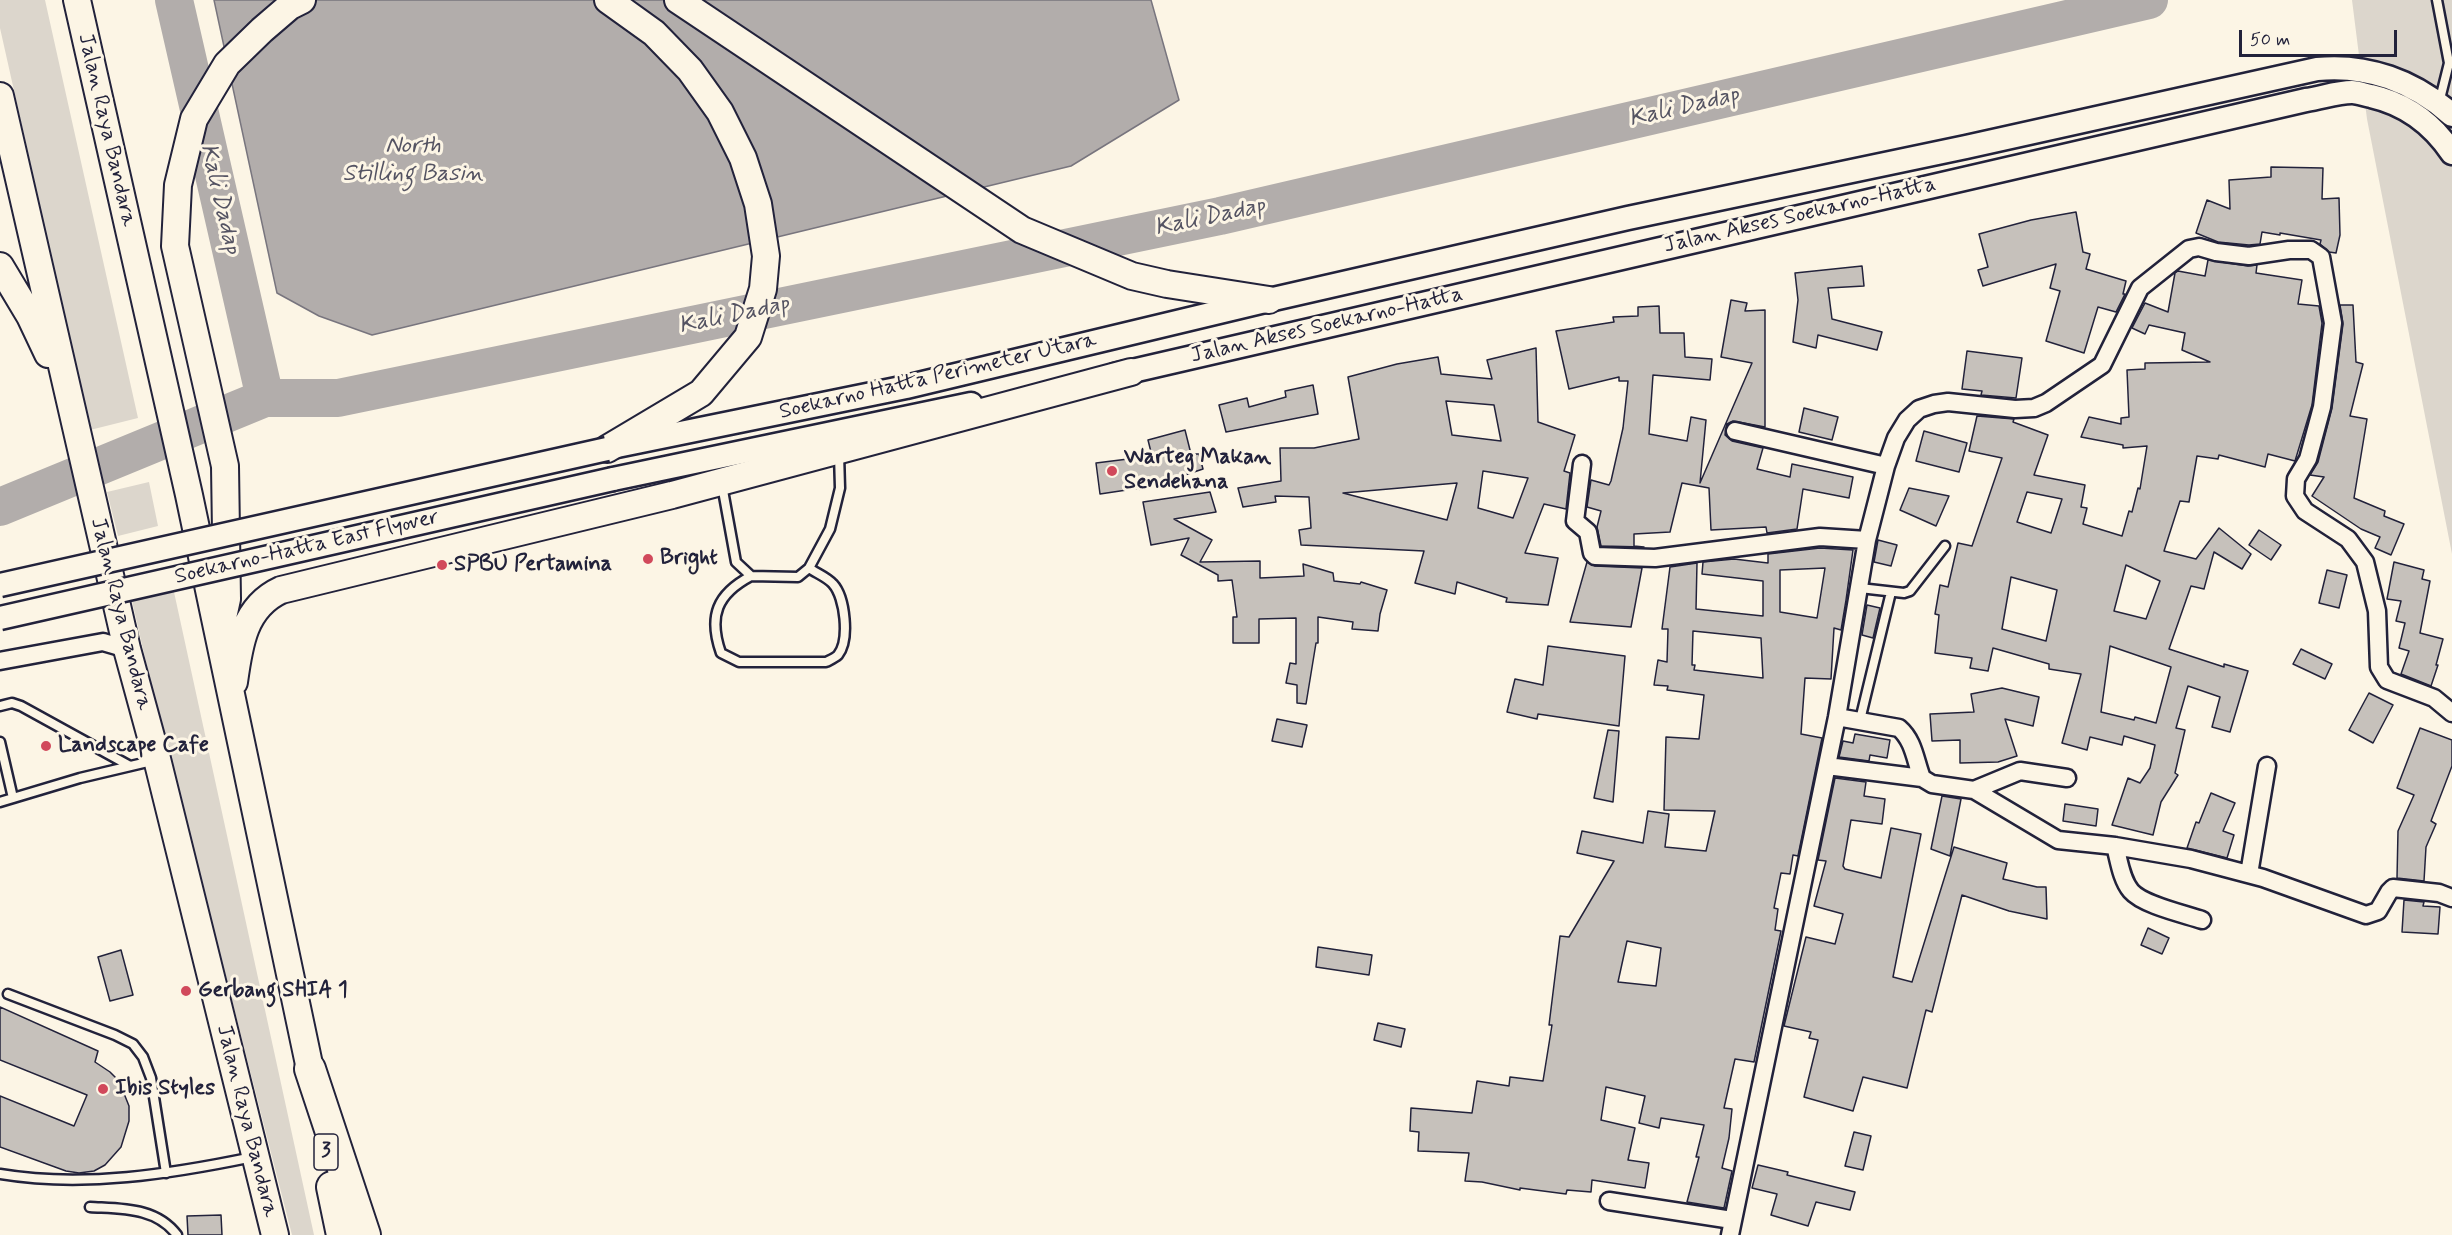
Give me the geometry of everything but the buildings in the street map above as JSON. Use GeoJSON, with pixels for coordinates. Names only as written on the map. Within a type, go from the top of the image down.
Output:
{"type":"FeatureCollection","features":[{"type":"Feature","properties":{"kind":"highway","name":"3"},"geometry":{"type":"LineString","coordinates":[[310,1069],[342,1235]]}},
{"type":"Feature","properties":{"kind":"highway"},"geometry":{"type":"LineString","coordinates":[[310,1069],[366,1235]]}},
{"type":"Feature","properties":{"kind":"main road","name":"Jalan Raya Bandara"},"geometry":{"type":"LineString","coordinates":[[77,0],[189,495],[310,1069]]}},
{"type":"Feature","properties":{"kind":"main road"},"geometry":{"type":"LineString","coordinates":[[219,637],[227,599],[225,466],[176,246],[178,185],[194,119],[227,64],[290,6],[302,0]]}},
{"type":"Feature","properties":{"kind":"main road"},"geometry":{"type":"LineString","coordinates":[[607,448],[701,393],[748,337],[763,289],[766,256],[758,204],[743,158],[720,112],[690,70],[654,33],[608,0]]}},
{"type":"Feature","properties":{"kind":"main road"},"geometry":{"type":"LineString","coordinates":[[678,0],[1022,230],[1132,276],[1167,284],[1269,300]]}},
{"type":"Feature","properties":{"kind":"main road","name":"Jalan Akses Soekarno-Hatta"},"geometry":{"type":"LineString","coordinates":[[1269,300],[1628,218],[1966,147],[2316,69],[2337,67],[2384,75],[2402,81],[2446,109]]}},
{"type":"Feature","properties":{"kind":"main road","name":"Jalan Akses Soekarno-Hatta"},"geometry":{"type":"LineString","coordinates":[[613,479],[1131,372],[2306,100],[2353,92],[2387,100],[2411,111],[2442,138],[2452,153]]}},
{"type":"Feature","properties":{"kind":"main road","name":"Jalan Raya Bandara"},"geometry":{"type":"LineString","coordinates":[[0,96],[89,492],[275,1235]]}},
{"type":"Feature","properties":{"kind":"main road"},"geometry":{"type":"LineString","coordinates":[[0,266],[30,316],[67,392]]}},
{"type":"Feature","properties":{"kind":"main road","name":"Soekarno Hatta Perimeter Utara"},"geometry":{"type":"LineString","coordinates":[[607,448],[906,387],[1269,300]]}},
{"type":"Feature","properties":{"kind":"main road"},"geometry":{"type":"LineString","coordinates":[[232,696],[238,651],[245,627],[258,604],[280,590],[721,481],[1131,372]]}},
{"type":"Feature","properties":{"kind":"main road","name":"Soekarno-Hatta East Flyover"},"geometry":{"type":"LineString","coordinates":[[0,585],[607,448]]}},
{"type":"Feature","properties":{"kind":"main road","name":"Soekarno-Hatta East Flyover"},"geometry":{"type":"LineString","coordinates":[[0,618],[613,479]]}},
{"type":"Feature","properties":{"kind":"street"},"geometry":{"type":"LineString","coordinates":[[1609,1201],[1731,1228],[1837,717],[1867,540],[1886,466],[1907,420],[1919,409],[1948,402],[2014,409],[2034,408],[2046,403],[2095,372],[2110,352],[2134,295],[2188,249],[2199,247],[2216,252],[2249,256],[2289,249],[2311,250],[2321,257],[2333,323],[2322,407],[2307,459],[2296,479],[2295,496],[2305,511],[2348,539],[2365,562],[2377,611],[2379,667],[2387,680],[2434,698],[2452,713]]}},
{"type":"Feature","properties":{"kind":"street"},"geometry":{"type":"LineString","coordinates":[[1735,431],[1886,466]]}},
{"type":"Feature","properties":{"kind":"street"},"geometry":{"type":"LineString","coordinates":[[1582,464],[1575,521],[1588,532],[1592,553],[1595,556],[1655,558],[1820,537],[1867,540]]}},
{"type":"Feature","properties":{"kind":"street"},"geometry":{"type":"LineString","coordinates":[[0,661],[103,642],[127,649]]}},
{"type":"Feature","properties":{"kind":"street"},"geometry":{"type":"LineString","coordinates":[[1837,717],[1899,728],[1912,744],[1922,778]]}},
{"type":"Feature","properties":{"kind":"street"},"geometry":{"type":"LineString","coordinates":[[1827,766],[1922,778],[1932,784],[1974,790],[2058,840],[2115,846],[2191,859],[2249,874],[2366,915],[2378,911],[2393,888],[2439,893],[2452,898]]}},
{"type":"Feature","properties":{"kind":"street"},"geometry":{"type":"LineString","coordinates":[[2249,874],[2267,766]]}},
{"type":"Feature","properties":{"kind":"street"},"geometry":{"type":"LineString","coordinates":[[1974,790],[2020,771],[2067,778]]}},
{"type":"Feature","properties":{"kind":"street"},"geometry":{"type":"LineString","coordinates":[[2115,846],[2124,878],[2131,892],[2142,899],[2202,920]]}},
{"type":"Feature","properties":{"kind":"lane"},"geometry":{"type":"LineString","coordinates":[[2437,0],[2449,63],[2446,109]]}},
{"type":"Feature","properties":{"kind":"lane"},"geometry":{"type":"LineString","coordinates":[[809,568],[832,583],[840,596],[845,629],[844,642],[837,656],[826,662],[739,662],[721,653],[715,637],[718,604],[735,585],[751,576],[798,577],[809,568],[830,529],[840,488],[839,450]]}},
{"type":"Feature","properties":{"kind":"lane"},"geometry":{"type":"LineString","coordinates":[[721,481],[736,561],[751,576]]}},
{"type":"Feature","properties":{"kind":"lane"},"geometry":{"type":"LineString","coordinates":[[1860,588],[1904,594],[1915,588],[1945,546]]}},
{"type":"Feature","properties":{"kind":"lane"},"geometry":{"type":"LineString","coordinates":[[1860,720],[1891,592]]}},
{"type":"Feature","properties":{"kind":"lane"},"geometry":{"type":"LineString","coordinates":[[0,706],[12,703],[21,706],[130,766]]}},
{"type":"Feature","properties":{"kind":"lane"},"geometry":{"type":"LineString","coordinates":[[0,742],[13,798]]}},
{"type":"Feature","properties":{"kind":"lane"},"geometry":{"type":"LineString","coordinates":[[0,802],[80,778],[157,759]]}},
{"type":"Feature","properties":{"kind":"lane"},"geometry":{"type":"LineString","coordinates":[[8,994],[133,1044],[143,1057],[151,1078],[166,1173]]}},
{"type":"Feature","properties":{"kind":"lane"},"geometry":{"type":"LineString","coordinates":[[0,1174],[80,1180],[166,1173],[254,1157]]}},
{"type":"Feature","properties":{"kind":"lane"},"geometry":{"type":"LineString","coordinates":[[90,1207],[149,1213],[164,1221],[177,1235]]}},
{"type":"Feature","properties":{"kind":"shaded area"},"geometry":{"type":"Polygon","coordinates":[[[0,0],[45,0],[138,418],[90,430],[0,28],[0,0]]]}},
{"type":"Feature","properties":{"kind":"shaded area"},"geometry":{"type":"Polygon","coordinates":[[[2352,0],[2452,0],[2452,554],[2367,119],[2352,0]]]}},
{"type":"Feature","properties":{"kind":"shaded area"},"geometry":{"type":"Polygon","coordinates":[[[149,482],[158,526],[118,536],[107,492],[149,482]]]}},
{"type":"Feature","properties":{"kind":"shaded area"},"geometry":{"type":"Polygon","coordinates":[[[174,592],[314,1235],[292,1235],[132,601],[174,592]]]}},
{"type":"Feature","properties":{"kind":"water","name":"North Stilling Basin"},"geometry":{"type":"Polygon","coordinates":[[[214,0],[1151,0],[1179,100],[1071,166],[372,335],[319,316],[277,293],[214,0]]]}},
{"type":"Feature","properties":{"kind":"waterway","name":"Kali Dadap"},"geometry":{"type":"LineString","coordinates":[[174,0],[265,398]]}},
{"type":"Feature","properties":{"kind":"waterway","name":"Kali Dadap"},"geometry":{"type":"LineString","coordinates":[[0,507],[265,398],[338,398],[1220,216],[2149,0]]}},
{"type":"Feature","properties":{"kind":"place","name":"Warteg Makan Sendehana"},"geometry":{"type":"Point","coordinates":[1112,471]}},
{"type":"Feature","properties":{"kind":"place","name":"Bright"},"geometry":{"type":"Point","coordinates":[648,559]}},
{"type":"Feature","properties":{"kind":"place","name":"SPBU Pertamina"},"geometry":{"type":"Point","coordinates":[442,565]}},
{"type":"Feature","properties":{"kind":"place","name":"Landscape Cafe"},"geometry":{"type":"Point","coordinates":[46,746]}},
{"type":"Feature","properties":{"kind":"place","name":"Gerbang SHIA 1"},"geometry":{"type":"Point","coordinates":[186,991]}},
{"type":"Feature","properties":{"kind":"place","name":"Ibis Styles"},"geometry":{"type":"Point","coordinates":[103,1089]}}]}
